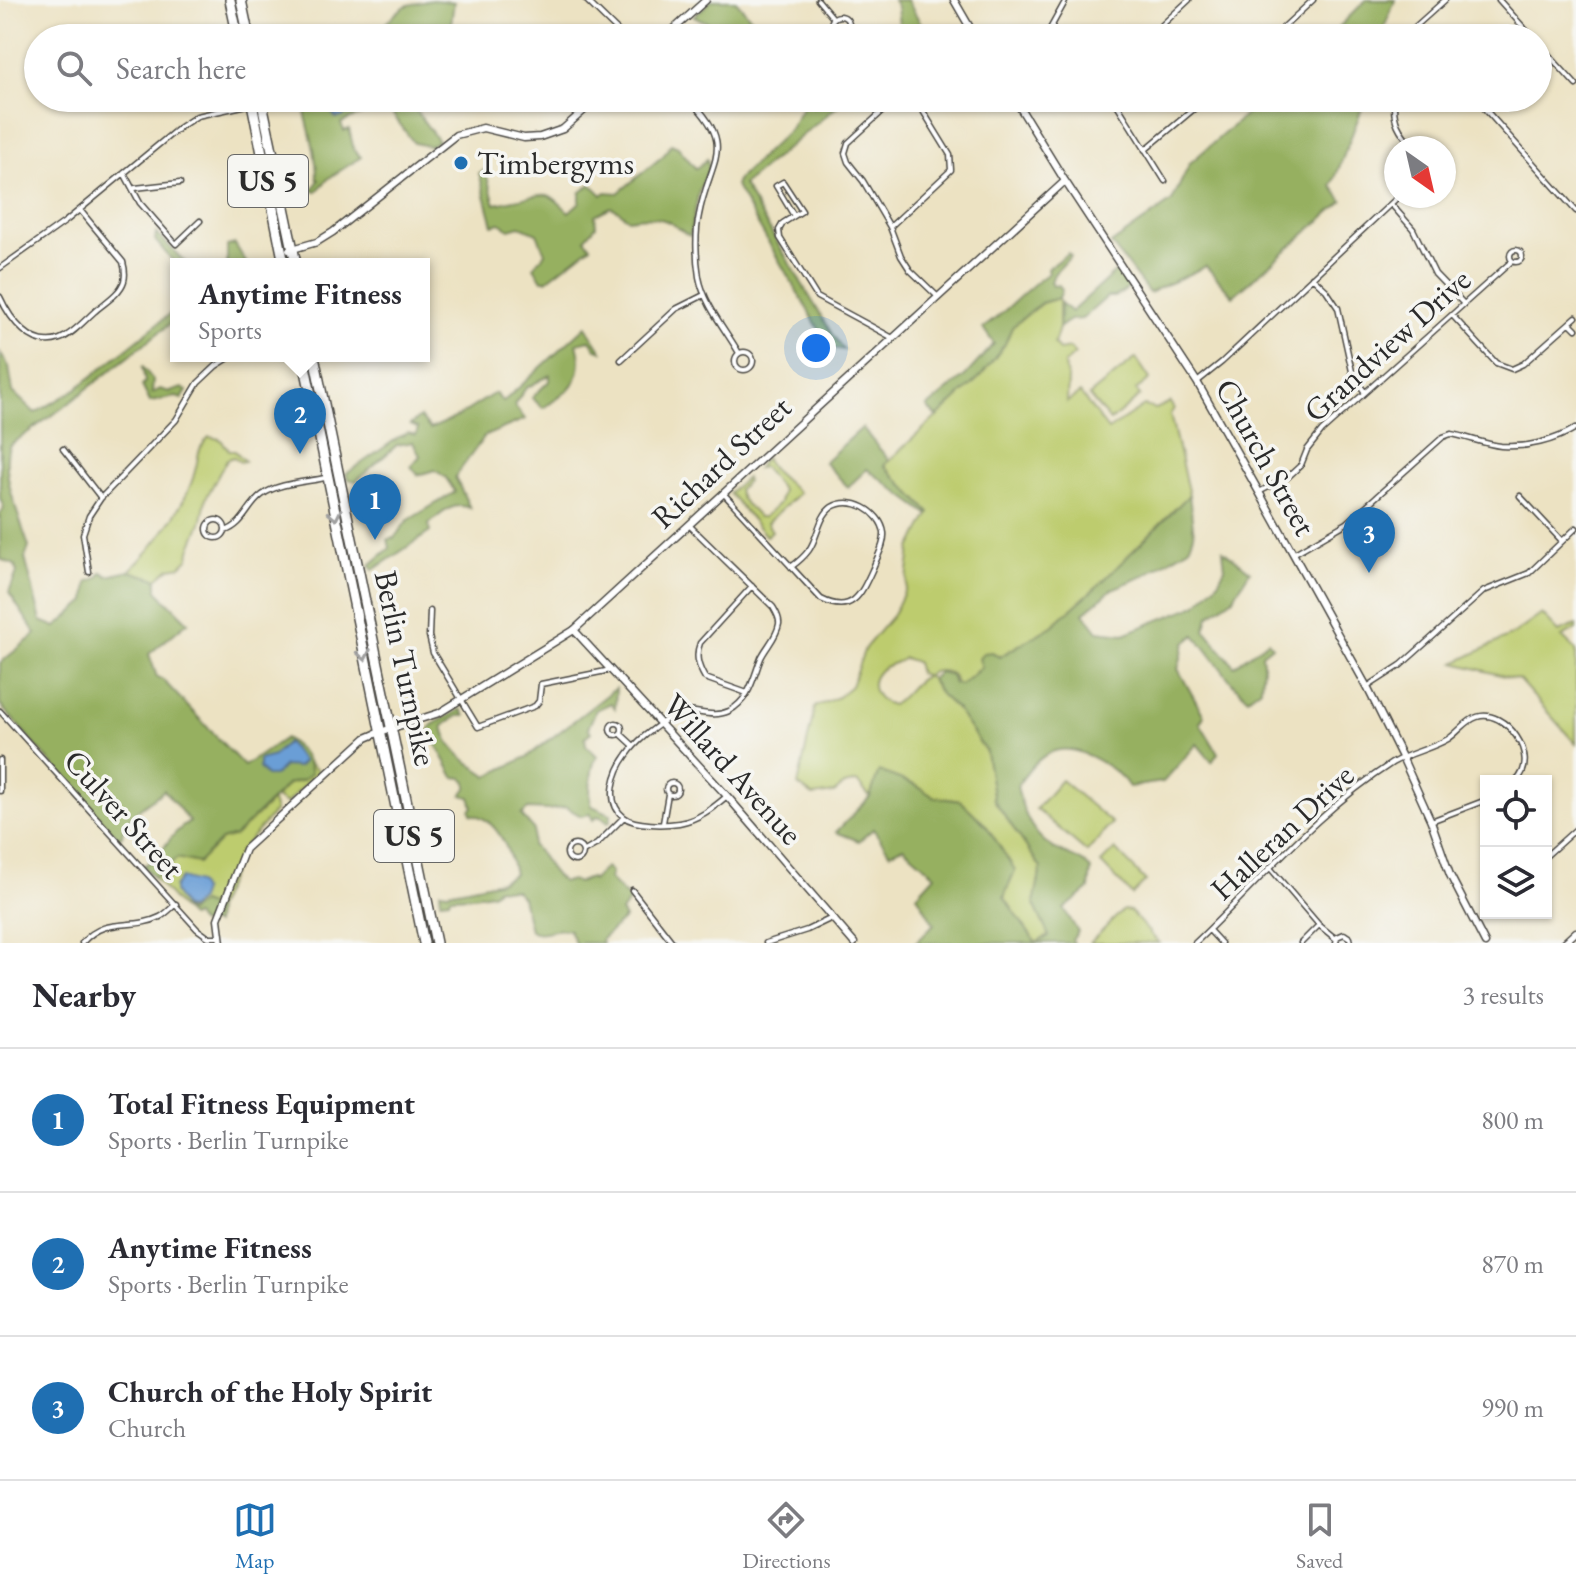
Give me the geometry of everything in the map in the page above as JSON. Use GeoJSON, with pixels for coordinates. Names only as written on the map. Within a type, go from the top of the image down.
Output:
{"type":"FeatureCollection","features":[{"type":"Feature","properties":{"kind":"highway"},"geometry":{"type":"LineString","coordinates":[[230,0],[235,24]]}},
{"type":"Feature","properties":{"kind":"highway"},"geometry":{"type":"LineString","coordinates":[[241,0],[246,24]]}},
{"type":"Feature","properties":{"kind":"highway","name":"US 5"},"geometry":{"type":"LineString","coordinates":[[258,112],[283,258]]}},
{"type":"Feature","properties":{"kind":"highway","name":"US 5"},"geometry":{"type":"LineString","coordinates":[[259,112],[295,258]]}},
{"type":"Feature","properties":{"kind":"highway","name":"Berlin Turnpike"},"geometry":{"type":"LineString","coordinates":[[304,362],[424,943]]}},
{"type":"Feature","properties":{"kind":"highway","name":"Berlin Turnpike"},"geometry":{"type":"LineString","coordinates":[[315,362],[436,943]]}},
{"type":"Feature","properties":{"kind":"highway"},"geometry":{"type":"LineString","coordinates":[[319,433],[330,430]]}},
{"type":"Feature","properties":{"kind":"highway"},"geometry":{"type":"LineString","coordinates":[[349,582],[360,580]]}},
{"type":"Feature","properties":{"kind":"street"},"geometry":{"type":"LineString","coordinates":[[586,0],[611,24]]}},
{"type":"Feature","properties":{"kind":"street"},"geometry":{"type":"LineString","coordinates":[[679,24],[706,0]]}},
{"type":"Feature","properties":{"kind":"street"},"geometry":{"type":"LineString","coordinates":[[818,0],[833,18]]}},
{"type":"Feature","properties":{"kind":"street"},"geometry":{"type":"LineString","coordinates":[[954,0],[968,24]]}},
{"type":"Feature","properties":{"kind":"street"},"geometry":{"type":"LineString","coordinates":[[1055,24],[1066,0]]}},
{"type":"Feature","properties":{"kind":"street"},"geometry":{"type":"LineString","coordinates":[[1163,24],[1189,0]]}},
{"type":"Feature","properties":{"kind":"street"},"geometry":{"type":"LineString","coordinates":[[1287,24],[1313,0]]}},
{"type":"Feature","properties":{"kind":"street"},"geometry":{"type":"LineString","coordinates":[[1418,24],[1445,0]]}},
{"type":"Feature","properties":{"kind":"street"},"geometry":{"type":"LineString","coordinates":[[1499,0],[1520,24]]}},
{"type":"Feature","properties":{"kind":"street"},"geometry":{"type":"LineString","coordinates":[[830,24],[833,18],[841,16],[849,24]]}},
{"type":"Feature","properties":{"kind":"street"},"geometry":{"type":"LineString","coordinates":[[1552,58],[1576,85]]}},
{"type":"Feature","properties":{"kind":"street"},"geometry":{"type":"LineString","coordinates":[[0,268],[80,210],[197,116],[213,112]]}},
{"type":"Feature","properties":{"kind":"street"},"geometry":{"type":"LineString","coordinates":[[282,252],[317,242],[333,232],[456,135],[483,128],[524,138],[540,137],[563,129],[582,112]]}},
{"type":"Feature","properties":{"kind":"street"},"geometry":{"type":"LineString","coordinates":[[701,112],[712,124],[717,148],[698,217],[698,267],[704,295],[739,353]]}},
{"type":"Feature","properties":{"kind":"street"},"geometry":{"type":"LineString","coordinates":[[882,112],[848,143],[845,153],[890,227],[910,270],[937,296]]}},
{"type":"Feature","properties":{"kind":"street"},"geometry":{"type":"LineString","coordinates":[[890,227],[951,170],[950,155],[924,112]]}},
{"type":"Feature","properties":{"kind":"street","name":"Church Street"},"geometry":{"type":"LineString","coordinates":[[1023,112],[1197,382],[1259,492],[1367,687],[1431,821],[1450,875],[1485,943]]}},
{"type":"Feature","properties":{"kind":"street"},"geometry":{"type":"LineString","coordinates":[[1122,112],[1165,181]]}},
{"type":"Feature","properties":{"kind":"street"},"geometry":{"type":"LineString","coordinates":[[1145,150],[1190,112]]}},
{"type":"Feature","properties":{"kind":"street"},"geometry":{"type":"LineString","coordinates":[[1392,112],[1397,128],[1404,136]]}},
{"type":"Feature","properties":{"kind":"street"},"geometry":{"type":"LineString","coordinates":[[1488,112],[1576,211]]}},
{"type":"Feature","properties":{"kind":"street"},"geometry":{"type":"LineString","coordinates":[[124,172],[148,214],[176,244],[200,221]]}},
{"type":"Feature","properties":{"kind":"street","name":"Richard Street"},"geometry":{"type":"LineString","coordinates":[[220,940],[218,919],[245,849],[366,738],[439,713],[574,630],[1065,181]]}},
{"type":"Feature","properties":{"kind":"street"},"geometry":{"type":"LineString","coordinates":[[794,216],[776,186],[783,182],[802,211],[779,230],[780,238],[817,297],[891,337]]}},
{"type":"Feature","properties":{"kind":"street"},"geometry":{"type":"LineString","coordinates":[[134,188],[180,183]]}},
{"type":"Feature","properties":{"kind":"street"},"geometry":{"type":"LineString","coordinates":[[1197,382],[1387,208]]}},
{"type":"Feature","properties":{"kind":"street"},"geometry":{"type":"LineString","coordinates":[[1395,208],[1413,229],[1435,274],[1464,304]]}},
{"type":"Feature","properties":{"kind":"street"},"geometry":{"type":"LineString","coordinates":[[0,297],[6,310],[27,334],[46,341],[59,340],[69,333],[121,288],[126,272],[123,262],[80,210]]}},
{"type":"Feature","properties":{"kind":"street","name":"Grandview Drive"},"geometry":{"type":"LineString","coordinates":[[1259,492],[1288,477],[1301,465],[1307,450],[1322,431],[1512,261]]}},
{"type":"Feature","properties":{"kind":"street"},"geometry":{"type":"LineString","coordinates":[[1312,277],[1338,308],[1353,376],[1365,392]]}},
{"type":"Feature","properties":{"kind":"street"},"geometry":{"type":"LineString","coordinates":[[621,360],[676,309],[704,295]]}},
{"type":"Feature","properties":{"kind":"street"},"geometry":{"type":"LineString","coordinates":[[1452,315],[1496,363],[1512,369],[1523,364],[1576,317]]}},
{"type":"Feature","properties":{"kind":"street"},"geometry":{"type":"LineString","coordinates":[[1570,323],[1576,329]]}},
{"type":"Feature","properties":{"kind":"street"},"geometry":{"type":"LineString","coordinates":[[746,352],[752,356],[753,363],[749,369],[741,370],[735,366],[734,359],[739,353],[746,352]]}},
{"type":"Feature","properties":{"kind":"street"},"geometry":{"type":"LineString","coordinates":[[89,572],[83,534],[89,516],[101,498],[176,420],[198,383],[222,362]]}},
{"type":"Feature","properties":{"kind":"street"},"geometry":{"type":"LineString","coordinates":[[1293,554],[1347,523],[1443,437],[1451,434],[1501,446],[1514,446],[1545,442],[1576,428]]}},
{"type":"Feature","properties":{"kind":"street"},"geometry":{"type":"LineString","coordinates":[[63,449],[101,498]]}},
{"type":"Feature","properties":{"kind":"street"},"geometry":{"type":"LineString","coordinates":[[225,531],[217,520],[207,527],[209,535],[214,538],[221,536],[235,527],[256,500],[272,489],[328,477]]}},
{"type":"Feature","properties":{"kind":"street"},"geometry":{"type":"LineString","coordinates":[[723,493],[791,567],[821,599],[832,605],[843,605],[862,592],[883,545],[881,524],[857,503],[843,503],[830,508],[811,548],[791,567]]}},
{"type":"Feature","properties":{"kind":"street"},"geometry":{"type":"LineString","coordinates":[[1520,496],[1562,541]]}},
{"type":"Feature","properties":{"kind":"street"},"geometry":{"type":"LineString","coordinates":[[689,525],[773,607],[779,624],[761,657],[747,693],[733,708],[725,713],[710,715],[683,710],[634,746],[625,757],[614,782],[616,806],[624,817],[635,822],[678,823],[715,806],[727,796]]}},
{"type":"Feature","properties":{"kind":"street"},"geometry":{"type":"LineString","coordinates":[[1367,687],[1392,672],[1484,591],[1529,573],[1576,528]]}},
{"type":"Feature","properties":{"kind":"street"},"geometry":{"type":"LineString","coordinates":[[747,693],[705,678],[697,650],[752,586]]}},
{"type":"Feature","properties":{"kind":"street"},"geometry":{"type":"LineString","coordinates":[[430,611],[432,648],[478,727],[535,706],[539,701],[541,684],[612,670]]}},
{"type":"Feature","properties":{"kind":"street","name":"Willard Avenue"},"geometry":{"type":"LineString","coordinates":[[574,630],[727,796],[854,943]]}},
{"type":"Feature","properties":{"kind":"street","name":"Culver Street"},"geometry":{"type":"LineString","coordinates":[[0,711],[201,933],[220,940]]}},
{"type":"Feature","properties":{"kind":"street","name":"Halleran Drive"},"geometry":{"type":"LineString","coordinates":[[1195,943],[1328,813],[1376,775],[1447,739],[1465,723],[1486,715],[1501,721],[1524,749],[1525,767],[1520,775]]}},
{"type":"Feature","properties":{"kind":"street"},"geometry":{"type":"LineString","coordinates":[[621,734],[634,746]]}},
{"type":"Feature","properties":{"kind":"street"},"geometry":{"type":"LineString","coordinates":[[0,760],[0,791]]}},
{"type":"Feature","properties":{"kind":"street"},"geometry":{"type":"LineString","coordinates":[[663,823],[668,794]]}},
{"type":"Feature","properties":{"kind":"street"},"geometry":{"type":"LineString","coordinates":[[1431,821],[1480,802]]}},
{"type":"Feature","properties":{"kind":"street"},"geometry":{"type":"LineString","coordinates":[[583,852],[597,844],[624,817]]}},
{"type":"Feature","properties":{"kind":"street"},"geometry":{"type":"LineString","coordinates":[[1552,851],[1576,829]]}},
{"type":"Feature","properties":{"kind":"street"},"geometry":{"type":"LineString","coordinates":[[1271,869],[1336,941],[1339,935],[1346,934],[1351,943]]}},
{"type":"Feature","properties":{"kind":"street"},"geometry":{"type":"LineString","coordinates":[[632,890],[673,943]]}},
{"type":"Feature","properties":{"kind":"street"},"geometry":{"type":"LineString","coordinates":[[82,943],[101,928],[147,921],[161,916],[176,904]]}},
{"type":"Feature","properties":{"kind":"street"},"geometry":{"type":"LineString","coordinates":[[766,943],[832,918]]}},
{"type":"Feature","properties":{"kind":"street"},"geometry":{"type":"LineString","coordinates":[[1301,943],[1319,925]]}},
{"type":"Feature","properties":{"kind":"street"},"geometry":{"type":"LineString","coordinates":[[1209,930],[1221,943]]}},
{"type":"Feature","properties":{"kind":"street"},"geometry":{"type":"LineString","coordinates":[[1564,943],[1576,932]]}},
{"type":"Feature","properties":{"kind":"green space"},"geometry":{"type":"Polygon","coordinates":[[[432,0],[454,2],[451,24],[385,24],[412,4],[432,0]]]}},
{"type":"Feature","properties":{"kind":"green space"},"geometry":{"type":"Polygon","coordinates":[[[712,0],[735,0],[756,24],[710,24],[694,16],[712,0]]]}},
{"type":"Feature","properties":{"kind":"green space"},"geometry":{"type":"Polygon","coordinates":[[[893,0],[907,0],[921,24],[899,24],[893,0]]]}},
{"type":"Feature","properties":{"kind":"green space"},"geometry":{"type":"Polygon","coordinates":[[[1366,0],[1395,0],[1386,24],[1342,24],[1366,0]]]}},
{"type":"Feature","properties":{"kind":"green space"},"geometry":{"type":"Polygon","coordinates":[[[305,112],[366,112],[341,123],[344,131],[349,129],[354,150],[361,157],[329,178],[316,192],[312,190],[319,180],[305,112]]]}},
{"type":"Feature","properties":{"kind":"green space"},"geometry":{"type":"Polygon","coordinates":[[[391,112],[417,112],[438,141],[429,146],[414,143],[391,112]]]}},
{"type":"Feature","properties":{"kind":"green space"},"geometry":{"type":"Polygon","coordinates":[[[799,112],[830,112],[743,185],[844,350],[833,348],[821,355],[810,354],[823,339],[820,331],[735,185],[790,129],[799,112]]]}},
{"type":"Feature","properties":{"kind":"green space"},"geometry":{"type":"Polygon","coordinates":[[[1249,112],[1361,112],[1332,186],[1343,201],[1233,296],[1206,266],[1149,293],[1111,244],[1172,201],[1190,163],[1249,112]]]}},
{"type":"Feature","properties":{"kind":"green space"},"geometry":{"type":"Polygon","coordinates":[[[671,144],[678,147],[696,169],[707,159],[709,168],[699,191],[690,236],[663,220],[645,217],[628,219],[611,207],[595,215],[596,226],[585,239],[591,246],[547,280],[542,280],[534,267],[545,253],[537,233],[520,226],[510,229],[500,223],[493,225],[479,173],[485,170],[495,204],[544,194],[554,198],[569,212],[580,202],[580,193],[591,184],[602,195],[606,192],[618,193],[664,155],[671,144]]]}},
{"type":"Feature","properties":{"kind":"green space"},"geometry":{"type":"Polygon","coordinates":[[[156,233],[181,258],[170,258],[155,240],[156,233]]]}},
{"type":"Feature","properties":{"kind":"green space"},"geometry":{"type":"Polygon","coordinates":[[[235,244],[243,258],[227,258],[227,246],[235,244]]]}},
{"type":"Feature","properties":{"kind":"green space"},"geometry":{"type":"Polygon","coordinates":[[[1068,253],[1071,256],[1054,274],[1051,282],[1062,290],[1059,298],[1041,303],[1012,327],[1005,344],[981,376],[937,417],[927,407],[966,375],[994,344],[983,328],[1049,273],[1048,268],[1068,253]]]}},
{"type":"Feature","properties":{"kind":"green space"},"geometry":{"type":"Polygon","coordinates":[[[1116,271],[1129,288],[1115,297],[1107,297],[1082,319],[1070,320],[1059,328],[1061,303],[1071,312],[1116,271]]]}},
{"type":"Feature","properties":{"kind":"green space"},"geometry":{"type":"Polygon","coordinates":[[[1059,298],[1059,328],[1054,344],[1059,350],[1070,348],[1075,354],[1064,364],[1068,378],[1067,402],[1080,393],[1108,430],[1144,406],[1156,409],[1170,402],[1174,409],[1170,414],[1189,495],[1102,582],[1052,626],[1000,656],[992,652],[961,685],[956,684],[953,675],[946,672],[927,675],[940,694],[957,710],[986,752],[994,800],[1041,868],[1034,904],[1049,935],[1036,943],[1004,897],[1015,870],[961,801],[934,797],[915,785],[879,772],[870,797],[857,782],[844,785],[834,793],[813,796],[798,785],[815,707],[838,697],[851,686],[865,648],[893,615],[906,588],[911,548],[930,513],[884,465],[981,376],[1005,344],[1012,327],[1042,303],[1059,298]],[[904,658],[880,670],[873,681],[877,696],[892,705],[897,701],[925,676],[919,674],[916,662],[904,658]]]}},
{"type":"Feature","properties":{"kind":"green space"},"geometry":{"type":"Polygon","coordinates":[[[170,314],[170,324],[9,446],[7,469],[12,496],[29,547],[25,558],[41,621],[56,627],[86,601],[88,582],[98,578],[102,572],[108,576],[129,571],[157,579],[157,591],[188,622],[149,654],[157,677],[244,766],[285,738],[302,753],[311,773],[303,780],[288,784],[235,836],[221,840],[198,863],[177,858],[160,875],[152,876],[143,866],[190,822],[164,790],[132,815],[118,838],[0,705],[0,663],[36,634],[9,593],[17,572],[15,565],[0,559],[0,514],[4,508],[0,498],[0,353],[9,367],[13,392],[35,413],[76,389],[170,314]]]}},
{"type":"Feature","properties":{"kind":"green space"},"geometry":{"type":"Polygon","coordinates":[[[586,326],[602,351],[596,349],[590,340],[577,343],[580,366],[568,390],[543,408],[532,398],[550,380],[550,375],[526,388],[514,405],[525,419],[485,436],[455,477],[470,508],[458,506],[443,512],[429,524],[430,532],[373,570],[370,565],[390,548],[388,539],[394,538],[407,521],[455,492],[446,478],[435,470],[418,475],[411,466],[420,456],[413,442],[397,445],[356,481],[348,479],[346,474],[399,437],[408,433],[416,435],[418,428],[410,425],[420,417],[430,429],[457,417],[495,393],[503,402],[586,326]]]}},
{"type":"Feature","properties":{"kind":"green space"},"geometry":{"type":"Polygon","coordinates":[[[1136,358],[1150,379],[1136,390],[1140,396],[1110,421],[1089,396],[1136,358]]]}},
{"type":"Feature","properties":{"kind":"green space"},"geometry":{"type":"Polygon","coordinates":[[[142,366],[153,380],[152,393],[160,389],[170,392],[182,388],[187,391],[182,399],[176,397],[150,402],[142,386],[145,382],[142,366]]]}},
{"type":"Feature","properties":{"kind":"green space"},"geometry":{"type":"Polygon","coordinates":[[[862,428],[889,460],[884,465],[929,515],[867,469],[848,487],[824,462],[862,428]]]}},
{"type":"Feature","properties":{"kind":"green space"},"geometry":{"type":"Polygon","coordinates":[[[209,437],[220,439],[230,451],[235,451],[245,461],[240,462],[234,457],[227,459],[206,498],[189,558],[157,579],[129,571],[159,538],[177,511],[191,484],[200,450],[209,437]]]}},
{"type":"Feature","properties":{"kind":"green space"},"geometry":{"type":"Polygon","coordinates":[[[765,458],[772,469],[799,493],[767,523],[772,531],[766,536],[729,493],[746,478],[747,481],[738,490],[741,499],[758,517],[764,517],[779,503],[782,490],[763,467],[757,468],[765,458]]]}},
{"type":"Feature","properties":{"kind":"green space"},"geometry":{"type":"Polygon","coordinates":[[[1189,495],[1194,535],[1189,548],[1141,577],[1112,589],[1084,613],[1098,631],[1124,634],[1197,605],[1218,582],[1225,568],[1223,550],[1250,571],[1233,598],[1209,616],[1205,630],[1234,666],[1268,641],[1272,646],[1262,654],[1261,688],[1248,698],[1195,635],[1185,643],[1178,669],[1204,716],[1200,723],[1218,753],[1212,762],[1197,744],[1163,782],[1129,787],[1117,773],[1098,761],[1068,750],[1046,755],[1030,769],[1017,786],[1031,826],[1044,842],[1091,869],[1089,889],[1064,909],[1078,932],[1072,940],[1074,943],[1036,943],[1049,936],[1034,904],[1041,868],[994,800],[986,752],[931,679],[939,672],[951,675],[954,684],[961,685],[982,667],[979,659],[983,653],[992,652],[999,657],[1052,626],[1102,582],[1189,495]]]}},
{"type":"Feature","properties":{"kind":"green space"},"geometry":{"type":"Polygon","coordinates":[[[1542,614],[1559,632],[1576,625],[1576,630],[1562,637],[1576,650],[1576,744],[1519,680],[1455,663],[1514,634],[1542,614]]]}},
{"type":"Feature","properties":{"kind":"green space"},"geometry":{"type":"Polygon","coordinates":[[[616,688],[615,708],[611,703],[596,710],[588,728],[591,732],[585,737],[586,745],[597,756],[591,780],[592,806],[611,814],[610,821],[608,823],[598,816],[593,820],[590,814],[581,816],[566,807],[528,809],[521,815],[534,830],[532,845],[563,882],[572,880],[577,883],[590,878],[592,881],[606,867],[611,873],[609,879],[630,900],[621,912],[625,918],[601,940],[602,943],[575,943],[569,930],[530,930],[522,897],[515,890],[498,888],[492,893],[450,897],[441,901],[440,891],[501,881],[514,874],[501,837],[489,822],[471,814],[473,807],[470,797],[462,795],[467,782],[454,777],[429,731],[432,725],[461,709],[465,716],[458,716],[443,726],[445,735],[460,755],[488,776],[527,757],[616,688]]]}},
{"type":"Feature","properties":{"kind":"green space"},"geometry":{"type":"Polygon","coordinates":[[[309,763],[318,771],[286,804],[275,798],[288,784],[303,780],[311,773],[309,763]]]}},
{"type":"Feature","properties":{"kind":"green space"},"geometry":{"type":"Polygon","coordinates":[[[879,771],[915,785],[934,797],[961,801],[986,825],[1015,870],[1004,897],[1036,943],[915,943],[934,924],[917,895],[935,875],[903,847],[890,853],[873,829],[859,841],[836,832],[870,797],[879,771]]]}},
{"type":"Feature","properties":{"kind":"green space"},"geometry":{"type":"Polygon","coordinates":[[[1061,780],[1112,823],[1087,852],[1036,809],[1061,780]]]}},
{"type":"Feature","properties":{"kind":"green space"},"geometry":{"type":"Polygon","coordinates":[[[272,801],[275,811],[242,849],[216,909],[201,903],[188,912],[152,876],[160,875],[177,858],[198,863],[221,840],[235,836],[272,801]]]}},
{"type":"Feature","properties":{"kind":"green space"},"geometry":{"type":"Polygon","coordinates":[[[1115,849],[1146,881],[1132,895],[1101,863],[1115,849]]]}},
{"type":"Feature","properties":{"kind":"green space"},"geometry":{"type":"Polygon","coordinates":[[[201,903],[216,909],[215,924],[200,924],[195,916],[190,917],[180,907],[189,912],[201,903]]]}},
{"type":"Feature","properties":{"kind":"green space"},"geometry":{"type":"Polygon","coordinates":[[[1123,910],[1130,911],[1159,943],[1090,943],[1123,910]]]}},
{"type":"Feature","properties":{"kind":"water"},"geometry":{"type":"Polygon","coordinates":[[[331,112],[350,112],[342,117],[336,118],[331,112]]]}},
{"type":"Feature","properties":{"kind":"water"},"geometry":{"type":"Polygon","coordinates":[[[287,742],[303,762],[298,767],[284,766],[274,776],[266,776],[259,768],[259,760],[273,756],[287,742]]]}},
{"type":"Feature","properties":{"kind":"water"},"geometry":{"type":"Polygon","coordinates":[[[181,878],[198,883],[202,891],[199,900],[189,909],[184,908],[174,892],[181,878]]]}},
{"type":"Feature","properties":{"kind":"place","name":"Timbergyms"},"geometry":{"type":"Point","coordinates":[461,163]}},
{"type":"Feature","properties":{"kind":"place","name":"Anytime Fitness"},"geometry":{"type":"Point","coordinates":[300,454]}},
{"type":"Feature","properties":{"kind":"place","name":"Total Fitness Equipment"},"geometry":{"type":"Point","coordinates":[375,540]}},
{"type":"Feature","properties":{"kind":"place","name":"Church of the Holy Spirit"},"geometry":{"type":"Point","coordinates":[1369,573]}}]}
